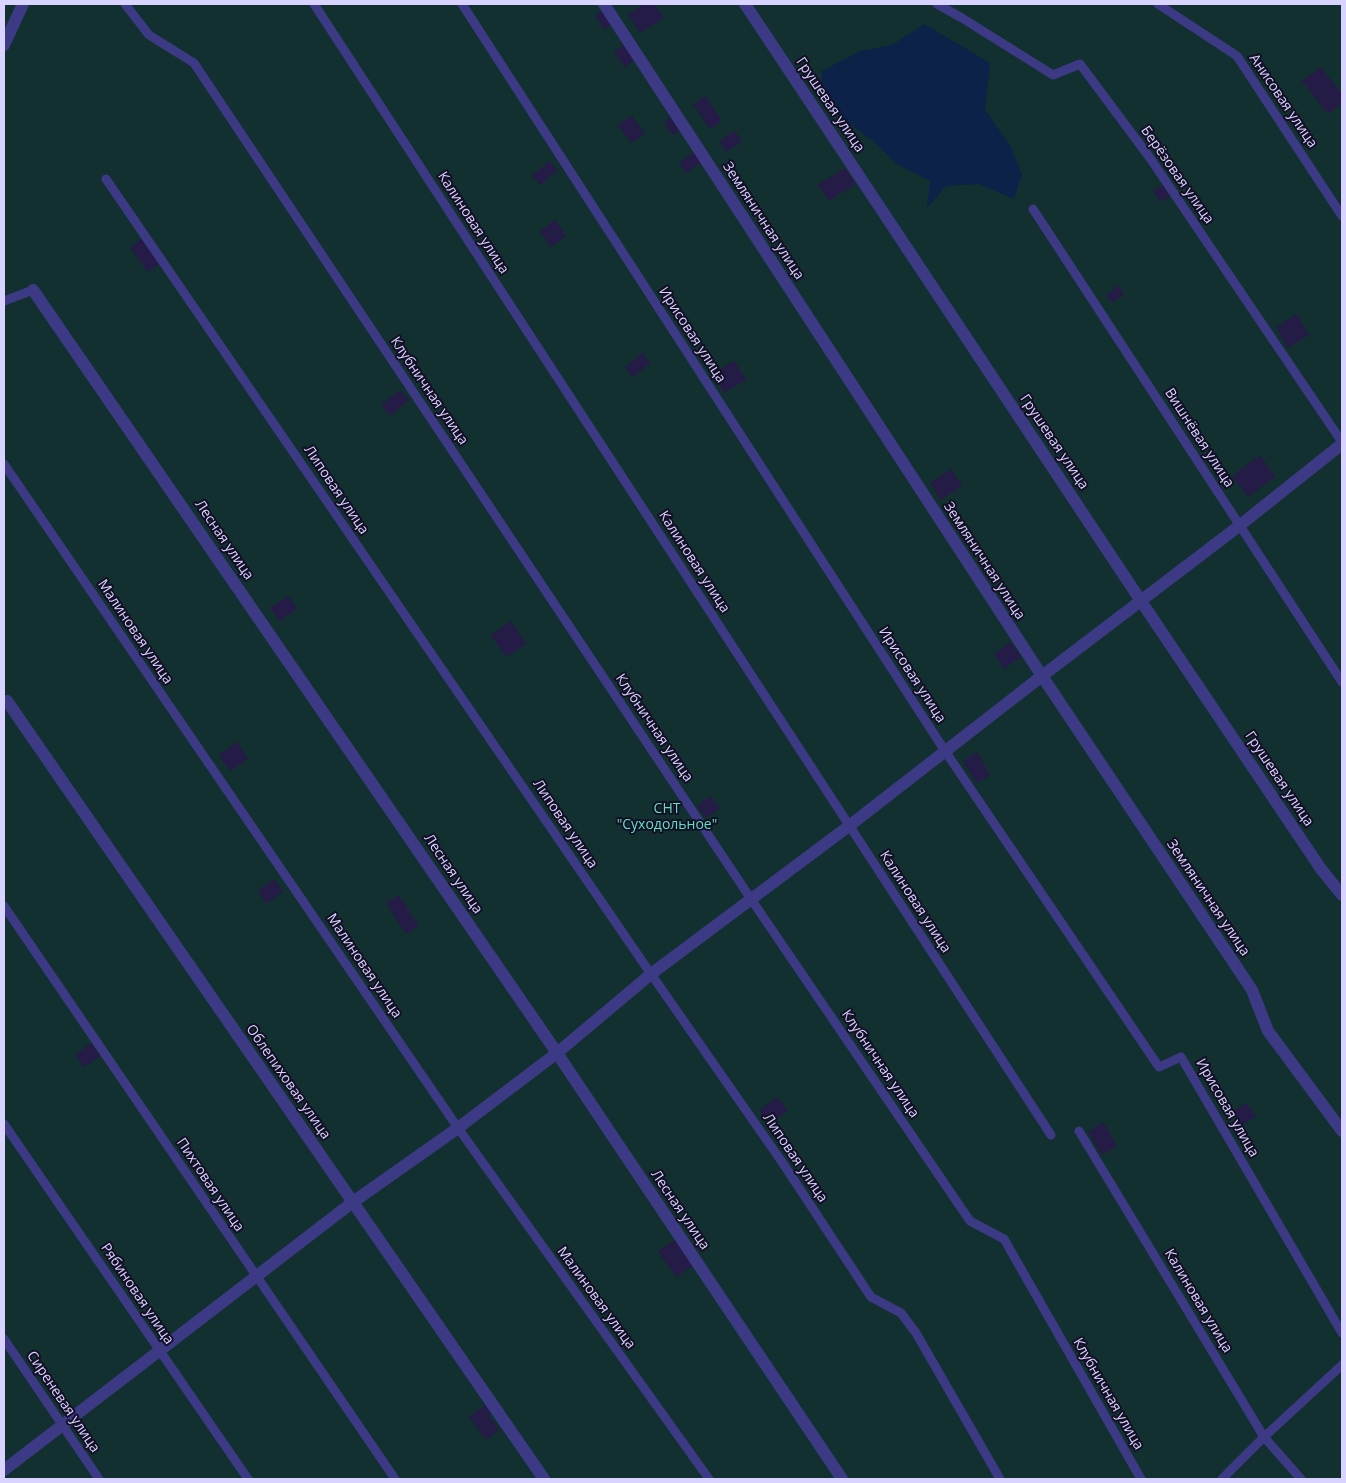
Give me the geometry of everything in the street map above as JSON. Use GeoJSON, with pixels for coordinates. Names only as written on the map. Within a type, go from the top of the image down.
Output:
{"type":"FeatureCollection","features":[{"type":"Feature","properties":{"kind":"street"},"geometry":{"type":"LineString","coordinates":[[4,45],[23,4]]}},
{"type":"Feature","properties":{"kind":"street","name":"Земляничная улица"},"geometry":{"type":"LineString","coordinates":[[604,4],[1042,676],[1252,990],[1268,1031],[1342,1131]]}},
{"type":"Feature","properties":{"kind":"street","name":"Грушевая улица"},"geometry":{"type":"LineString","coordinates":[[744,4],[1141,601],[1321,869],[1342,895]]}},
{"type":"Feature","properties":{"kind":"street","name":"Лесная улица"},"geometry":{"type":"LineString","coordinates":[[34,290],[557,1053],[842,1479]]}},
{"type":"Feature","properties":{"kind":"street"},"geometry":{"type":"LineString","coordinates":[[4,1470],[353,1202],[458,1128],[557,1053],[652,974],[849,826],[1239,526],[1342,443]]}},
{"type":"Feature","properties":{"kind":"street","name":"Облепиховая улица"},"geometry":{"type":"LineString","coordinates":[[7,701],[544,1479]]}},
{"type":"Feature","properties":{"kind":"lane","name":"Клубничная улица"},"geometry":{"type":"LineString","coordinates":[[126,4],[149,35],[194,63],[750,899],[970,1221],[1004,1239],[1141,1479]]}},
{"type":"Feature","properties":{"kind":"lane","name":"Калиновая улица"},"geometry":{"type":"LineString","coordinates":[[314,4],[1052,1135]]}},
{"type":"Feature","properties":{"kind":"lane","name":"Ирисовая улица"},"geometry":{"type":"LineString","coordinates":[[462,4],[945,751],[1159,1067],[1181,1057],[1342,1333]]}},
{"type":"Feature","properties":{"kind":"lane","name":"Берёзовая улица"},"geometry":{"type":"LineString","coordinates":[[937,4],[1054,75],[1080,64],[1150,158],[1342,443]]}},
{"type":"Feature","properties":{"kind":"lane","name":"Анисовая улица"},"geometry":{"type":"LineString","coordinates":[[1158,4],[1237,56],[1342,216]]}},
{"type":"Feature","properties":{"kind":"lane","name":"Липовая улица"},"geometry":{"type":"LineString","coordinates":[[106,179],[782,1162],[871,1297],[902,1313],[916,1333],[1000,1479]]}},
{"type":"Feature","properties":{"kind":"lane","name":"Вишнёвая улица"},"geometry":{"type":"LineString","coordinates":[[1033,209],[1342,682]]}},
{"type":"Feature","properties":{"kind":"lane"},"geometry":{"type":"LineString","coordinates":[[4,301],[34,290]]}},
{"type":"Feature","properties":{"kind":"lane","name":"Малиновая улица"},"geometry":{"type":"LineString","coordinates":[[4,464],[458,1128],[709,1479]]}},
{"type":"Feature","properties":{"kind":"lane","name":"Пихтовая улица"},"geometry":{"type":"LineString","coordinates":[[4,906],[395,1479]]}},
{"type":"Feature","properties":{"kind":"lane","name":"Рябиновая улица"},"geometry":{"type":"LineString","coordinates":[[4,1124],[248,1479]]}},
{"type":"Feature","properties":{"kind":"lane","name":"Калиновая улица"},"geometry":{"type":"LineString","coordinates":[[1079,1131],[1264,1437],[1302,1479]]}},
{"type":"Feature","properties":{"kind":"lane","name":"Сиреневая улица"},"geometry":{"type":"LineString","coordinates":[[4,1340],[99,1479]]}},
{"type":"Feature","properties":{"kind":"lane"},"geometry":{"type":"LineString","coordinates":[[1222,1479],[1264,1437],[1342,1365]]}},
{"type":"Feature","properties":{"kind":"green space","name":"СНТ \"Суходольное\""},"geometry":{"type":"Polygon","coordinates":[[[4,4],[1342,4],[1342,1479],[4,1479],[4,4]]]}},
{"type":"Feature","properties":{"kind":"water"},"geometry":{"type":"Polygon","coordinates":[[[924,24],[990,63],[985,110],[1010,145],[1022,174],[1014,199],[979,184],[946,186],[927,208],[930,181],[897,164],[873,141],[843,119],[821,95],[822,71],[860,51],[892,45],[924,24]]]}},
{"type":"Feature","properties":{"kind":"building"},"geometry":{"type":"Polygon","coordinates":[[[644,4],[654,4],[664,18],[640,33],[628,14],[644,4]]]}},
{"type":"Feature","properties":{"kind":"building"},"geometry":{"type":"Polygon","coordinates":[[[604,9],[613,23],[604,30],[595,16],[604,9]]]}},
{"type":"Feature","properties":{"kind":"building"},"geometry":{"type":"Polygon","coordinates":[[[625,44],[635,60],[624,67],[614,52],[625,44]]]}},
{"type":"Feature","properties":{"kind":"building"},"geometry":{"type":"Polygon","coordinates":[[[1321,67],[1342,95],[1342,103],[1328,114],[1302,81],[1321,67]]]}},
{"type":"Feature","properties":{"kind":"building"},"geometry":{"type":"Polygon","coordinates":[[[706,96],[722,121],[710,129],[693,104],[706,96]]]}},
{"type":"Feature","properties":{"kind":"building"},"geometry":{"type":"Polygon","coordinates":[[[632,116],[645,134],[631,143],[618,125],[632,116]]]}},
{"type":"Feature","properties":{"kind":"building"},"geometry":{"type":"Polygon","coordinates":[[[673,116],[682,129],[672,135],[664,122],[673,116]]]}},
{"type":"Feature","properties":{"kind":"building"},"geometry":{"type":"Polygon","coordinates":[[[735,131],[742,142],[726,152],[719,141],[735,131]]]}},
{"type":"Feature","properties":{"kind":"building"},"geometry":{"type":"Polygon","coordinates":[[[696,151],[703,162],[686,173],[679,162],[696,151]]]}},
{"type":"Feature","properties":{"kind":"building"},"geometry":{"type":"Polygon","coordinates":[[[549,161],[558,170],[540,185],[532,176],[549,161]]]}},
{"type":"Feature","properties":{"kind":"building"},"geometry":{"type":"Polygon","coordinates":[[[845,168],[856,184],[829,201],[818,185],[845,168]]]}},
{"type":"Feature","properties":{"kind":"building"},"geometry":{"type":"Polygon","coordinates":[[[1164,184],[1172,195],[1160,202],[1153,191],[1164,184]]]}},
{"type":"Feature","properties":{"kind":"building"},"geometry":{"type":"Polygon","coordinates":[[[555,220],[566,236],[551,247],[540,231],[555,220]]]}},
{"type":"Feature","properties":{"kind":"building"},"geometry":{"type":"Polygon","coordinates":[[[142,238],[160,263],[148,272],[130,248],[142,238]]]}},
{"type":"Feature","properties":{"kind":"building"},"geometry":{"type":"Polygon","coordinates":[[[1119,286],[1124,295],[1112,303],[1106,295],[1119,286]]]}},
{"type":"Feature","properties":{"kind":"building"},"geometry":{"type":"Polygon","coordinates":[[[1297,314],[1309,335],[1288,348],[1276,327],[1297,314]]]}},
{"type":"Feature","properties":{"kind":"building"},"geometry":{"type":"Polygon","coordinates":[[[642,353],[650,363],[633,377],[625,367],[642,353]]]}},
{"type":"Feature","properties":{"kind":"building"},"geometry":{"type":"Polygon","coordinates":[[[734,361],[746,380],[724,393],[712,374],[734,361]]]}},
{"type":"Feature","properties":{"kind":"building"},"geometry":{"type":"Polygon","coordinates":[[[400,390],[409,400],[390,416],[381,405],[400,390]]]}},
{"type":"Feature","properties":{"kind":"building"},"geometry":{"type":"Polygon","coordinates":[[[1260,455],[1275,477],[1248,497],[1232,476],[1260,455]]]}},
{"type":"Feature","properties":{"kind":"building"},"geometry":{"type":"Polygon","coordinates":[[[951,469],[962,486],[941,500],[930,483],[951,469]]]}},
{"type":"Feature","properties":{"kind":"building"},"geometry":{"type":"Polygon","coordinates":[[[288,596],[297,609],[280,621],[270,608],[288,596]]]}},
{"type":"Feature","properties":{"kind":"building"},"geometry":{"type":"Polygon","coordinates":[[[511,621],[526,644],[506,657],[491,635],[511,621]]]}},
{"type":"Feature","properties":{"kind":"building"},"geometry":{"type":"Polygon","coordinates":[[[1010,642],[1021,657],[1004,669],[994,654],[1010,642]]]}},
{"type":"Feature","properties":{"kind":"building"},"geometry":{"type":"Polygon","coordinates":[[[237,742],[248,759],[230,771],[219,755],[237,742]]]}},
{"type":"Feature","properties":{"kind":"building"},"geometry":{"type":"Polygon","coordinates":[[[977,752],[990,775],[977,783],[963,761],[977,752]]]}},
{"type":"Feature","properties":{"kind":"building"},"geometry":{"type":"Polygon","coordinates":[[[710,796],[720,808],[706,818],[697,806],[710,796]]]}},
{"type":"Feature","properties":{"kind":"building"},"geometry":{"type":"Polygon","coordinates":[[[274,879],[283,892],[266,903],[258,890],[274,879]]]}},
{"type":"Feature","properties":{"kind":"building"},"geometry":{"type":"Polygon","coordinates":[[[399,895],[419,926],[406,934],[386,903],[399,895]]]}},
{"type":"Feature","properties":{"kind":"building"},"geometry":{"type":"Polygon","coordinates":[[[91,1043],[100,1056],[84,1067],[75,1055],[91,1043]]]}},
{"type":"Feature","properties":{"kind":"building"},"geometry":{"type":"Polygon","coordinates":[[[778,1097],[788,1111],[769,1124],[759,1110],[778,1097]]]}},
{"type":"Feature","properties":{"kind":"building"},"geometry":{"type":"Polygon","coordinates":[[[1246,1103],[1256,1116],[1241,1126],[1232,1112],[1246,1103]]]}},
{"type":"Feature","properties":{"kind":"building"},"geometry":{"type":"Polygon","coordinates":[[[1103,1122],[1117,1146],[1102,1155],[1088,1132],[1103,1122]]]}},
{"type":"Feature","properties":{"kind":"building"},"geometry":{"type":"Polygon","coordinates":[[[675,1240],[693,1266],[676,1277],[658,1251],[675,1240]]]}},
{"type":"Feature","properties":{"kind":"building"},"geometry":{"type":"Polygon","coordinates":[[[488,1403],[494,1411],[488,1415],[499,1430],[486,1440],[469,1417],[488,1403]]]}}]}
